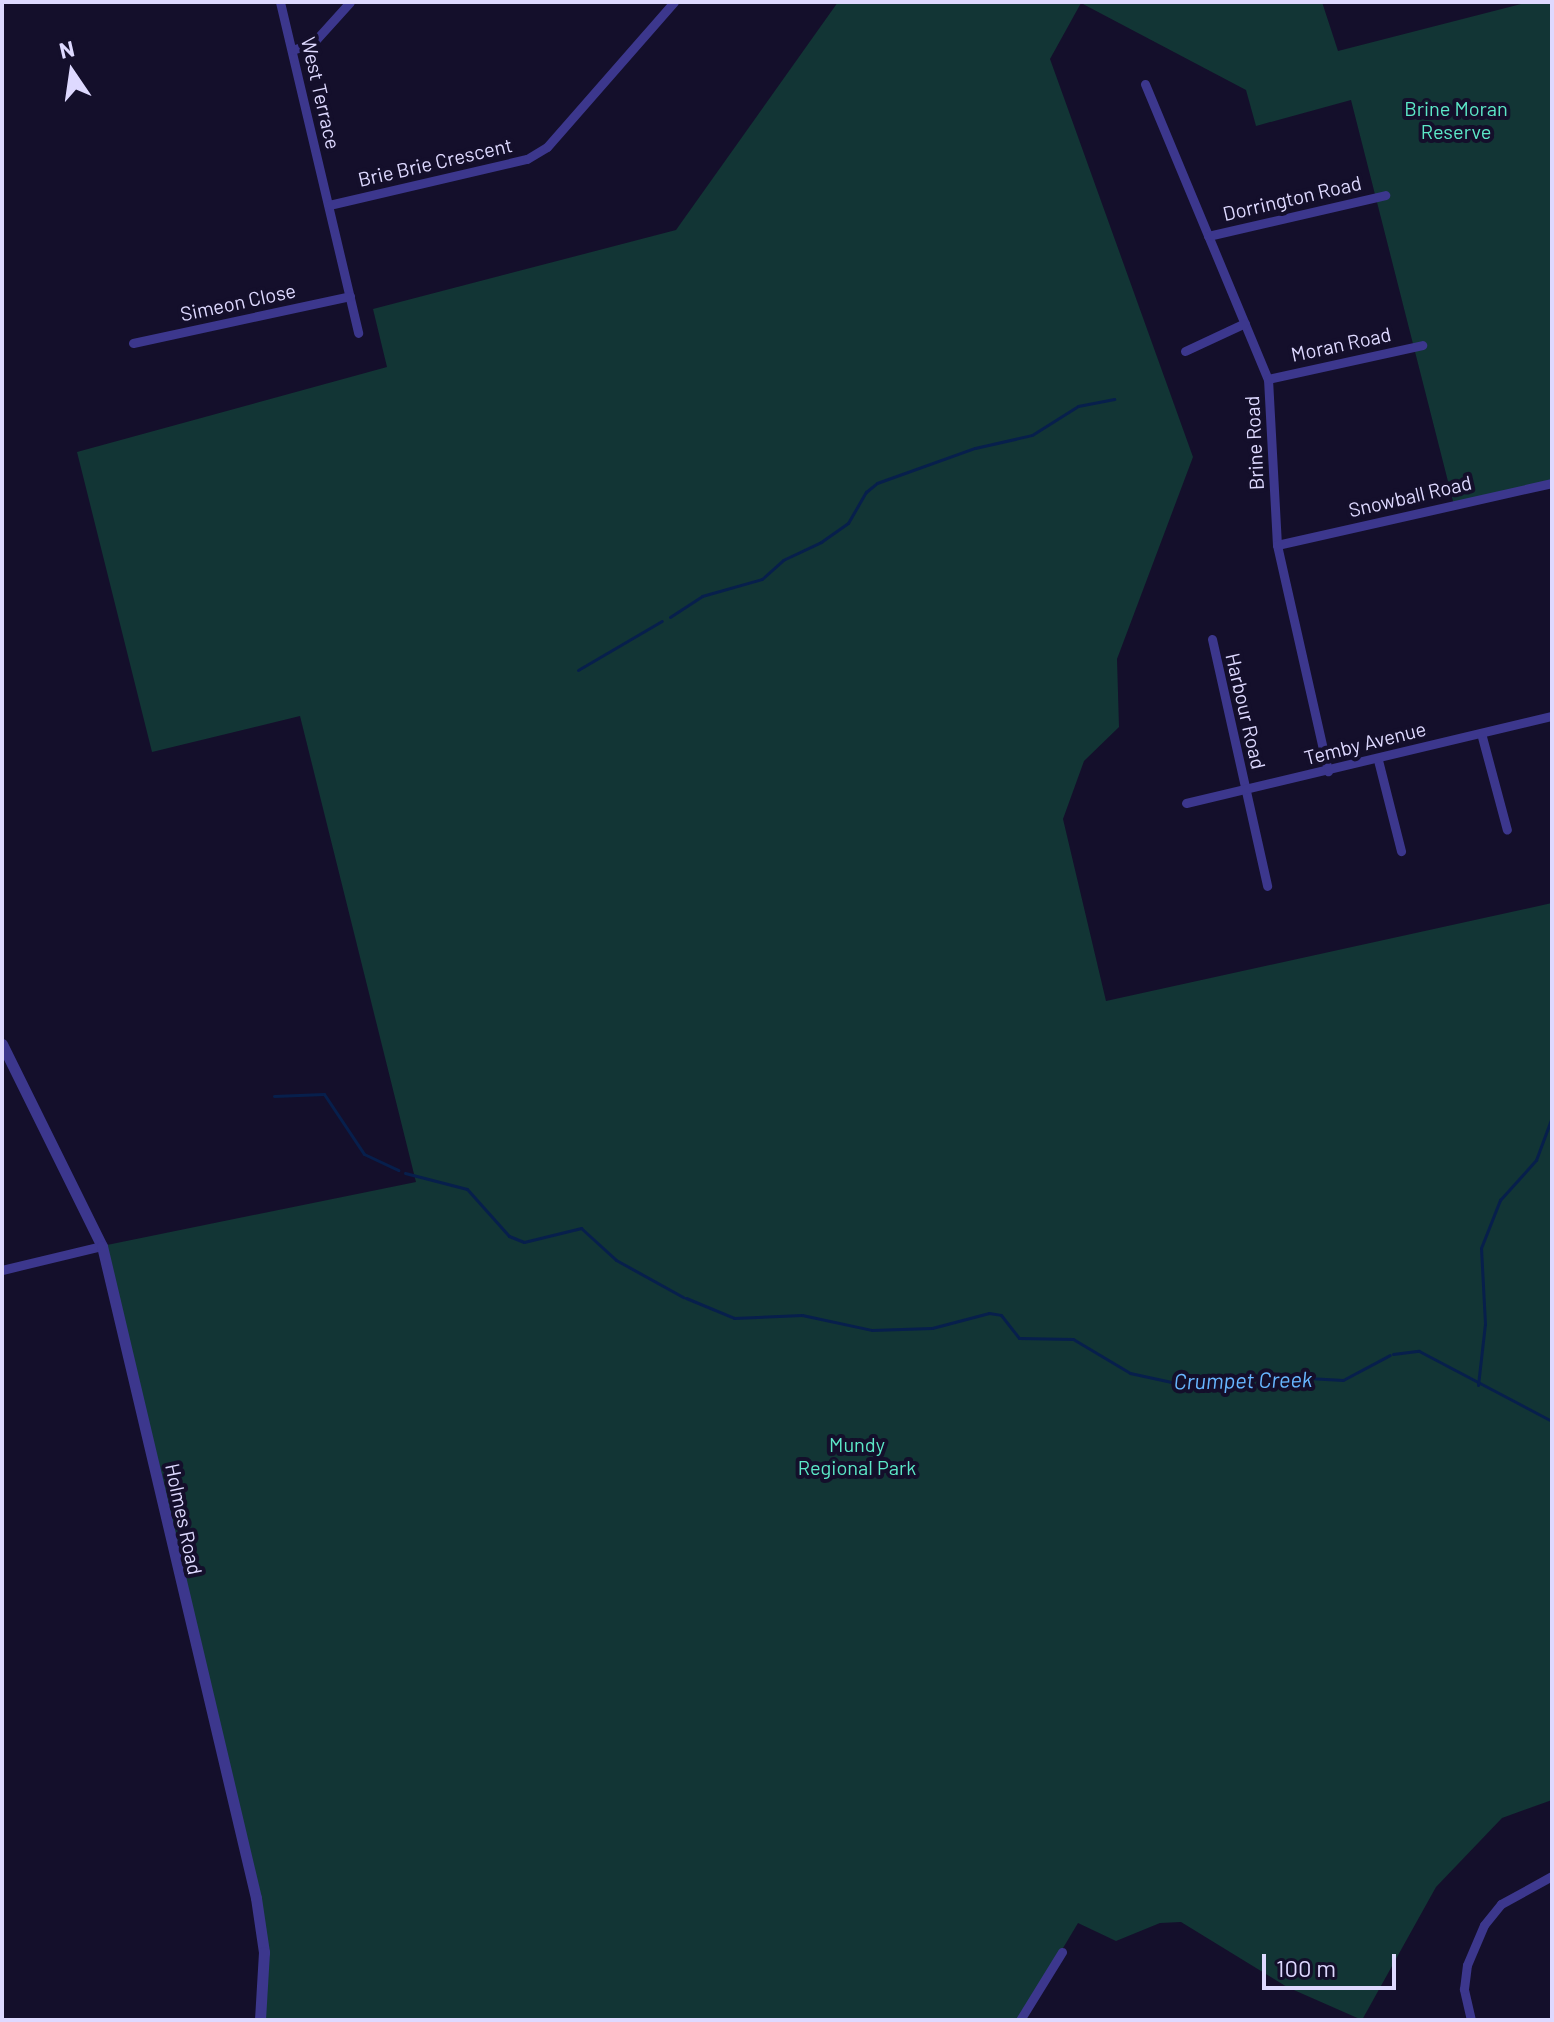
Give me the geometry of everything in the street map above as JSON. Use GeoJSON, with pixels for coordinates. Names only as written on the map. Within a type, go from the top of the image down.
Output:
{"type":"FeatureCollection","features":[{"type":"Feature","properties":{"kind":"street","name":"West Terrace"},"geometry":{"type":"LineString","coordinates":[[280,2],[358,333]]}},
{"type":"Feature","properties":{"kind":"street"},"geometry":{"type":"LineString","coordinates":[[292,50],[313,43],[350,2]]}},
{"type":"Feature","properties":{"kind":"street","name":"Brie Brie Crescent"},"geometry":{"type":"LineString","coordinates":[[329,205],[527,159],[547,147],[674,2]]}},
{"type":"Feature","properties":{"kind":"street","name":"Brine Road"},"geometry":{"type":"LineString","coordinates":[[1145,84],[1268,379],[1277,545],[1328,771]]}},
{"type":"Feature","properties":{"kind":"street","name":"Dorrington Road"},"geometry":{"type":"LineString","coordinates":[[1208,236],[1385,195]]}},
{"type":"Feature","properties":{"kind":"street","name":"Simeon Close"},"geometry":{"type":"LineString","coordinates":[[133,343],[350,296]]}},
{"type":"Feature","properties":{"kind":"street"},"geometry":{"type":"LineString","coordinates":[[1185,351],[1245,323]]}},
{"type":"Feature","properties":{"kind":"street","name":"Moran Road"},"geometry":{"type":"LineString","coordinates":[[1268,379],[1422,345]]}},
{"type":"Feature","properties":{"kind":"street","name":"Snowball Road"},"geometry":{"type":"LineString","coordinates":[[1277,545],[1552,483]]}},
{"type":"Feature","properties":{"kind":"street","name":"Harbour Road"},"geometry":{"type":"LineString","coordinates":[[1212,639],[1267,886]]}},
{"type":"Feature","properties":{"kind":"street","name":"Temby Avenue"},"geometry":{"type":"LineString","coordinates":[[1186,803],[1378,760],[1552,716]]}},
{"type":"Feature","properties":{"kind":"street"},"geometry":{"type":"LineString","coordinates":[[1481,733],[1507,830]]}},
{"type":"Feature","properties":{"kind":"street"},"geometry":{"type":"LineString","coordinates":[[1378,760],[1401,851]]}},
{"type":"Feature","properties":{"kind":"street","name":"Holmes Road"},"geometry":{"type":"LineString","coordinates":[[2,1044],[102,1246],[256,1898],[264,1952],[260,2020]]}},
{"type":"Feature","properties":{"kind":"street"},"geometry":{"type":"LineString","coordinates":[[2,1270],[102,1246]]}},
{"type":"Feature","properties":{"kind":"street"},"geometry":{"type":"LineString","coordinates":[[1471,2020],[1464,1989],[1467,1965],[1484,1925],[1501,1904],[1552,1876]]}},
{"type":"Feature","properties":{"kind":"street"},"geometry":{"type":"LineString","coordinates":[[1020,2020],[1062,1952]]}},
{"type":"Feature","properties":{"kind":"green space","name":"Mundy Regional Park"},"geometry":{"type":"Polygon","coordinates":[[[838,2],[1322,2],[1338,51],[1529,2],[1552,2],[1552,483],[1454,505],[1351,100],[1256,126],[1246,90],[1081,3],[1050,59],[1193,457],[1117,659],[1119,727],[1084,761],[1063,819],[1106,1001],[1552,903],[1552,1800],[1502,1818],[1436,1887],[1362,2020],[1287,1987],[1181,1922],[1160,1923],[1116,1941],[1078,1923],[1020,2020],[260,2020],[264,1952],[102,1246],[416,1182],[300,716],[152,752],[77,452],[387,367],[373,309],[676,230],[838,2]]]}},
{"type":"Feature","properties":{"kind":"waterway"},"geometry":{"type":"LineString","coordinates":[[670,617],[702,596],[762,579],[783,560],[821,542],[848,523],[866,492],[877,483],[975,448],[1032,435],[1078,406],[1114,399]]}},
{"type":"Feature","properties":{"kind":"waterway"},"geometry":{"type":"LineString","coordinates":[[578,670],[662,621]]}},
{"type":"Feature","properties":{"kind":"waterway","name":"Crumpet Creek"},"geometry":{"type":"LineString","coordinates":[[274,1096],[324,1094],[364,1154],[399,1170]]}},
{"type":"Feature","properties":{"kind":"waterway"},"geometry":{"type":"LineString","coordinates":[[1478,1385],[1485,1324],[1481,1248],[1500,1200],[1536,1160],[1552,1117]]}},
{"type":"Feature","properties":{"kind":"waterway","name":"Crumpet Creek"},"geometry":{"type":"LineString","coordinates":[[405,1173],[467,1189],[509,1236],[524,1242],[581,1228],[616,1260],[683,1297]]}},
{"type":"Feature","properties":{"kind":"waterway","name":"Crumpet Creek"},"geometry":{"type":"LineString","coordinates":[[686,1298],[734,1318],[802,1315],[872,1330],[932,1328],[989,1313],[1001,1315],[1019,1338],[1073,1339],[1130,1373],[1176,1383],[1273,1376],[1343,1380],[1390,1355]]}},
{"type":"Feature","properties":{"kind":"waterway","name":"Crumpet Creek"},"geometry":{"type":"LineString","coordinates":[[1393,1354],[1419,1351],[1552,1421]]}},
{"type":"Feature","properties":{"kind":"park label","name":"Brine Moran Reserve"},"geometry":{"type":"Point","coordinates":[1456,120]}}]}
